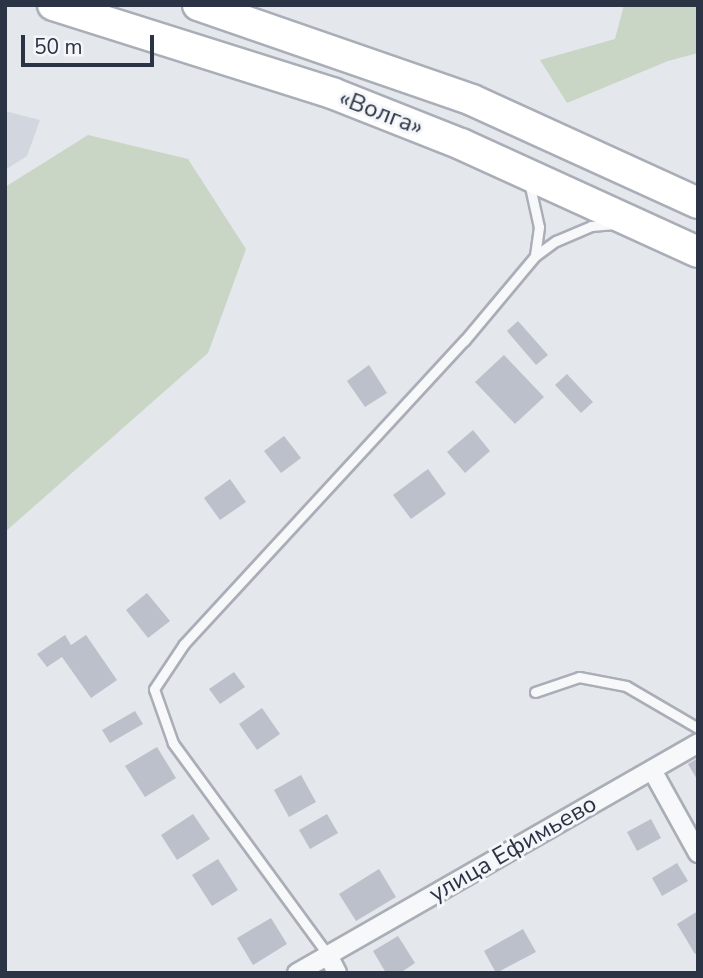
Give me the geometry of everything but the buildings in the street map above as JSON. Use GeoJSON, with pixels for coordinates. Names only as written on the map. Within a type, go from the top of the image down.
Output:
{"type":"FeatureCollection","features":[{"type":"Feature","properties":{"kind":"highway","name":"«Волга»"},"geometry":{"type":"LineString","coordinates":[[53,5],[332,93],[526,173],[698,252]]}},
{"type":"Feature","properties":{"kind":"highway","name":"«Волга»"},"geometry":{"type":"LineString","coordinates":[[198,5],[471,100],[698,203]]}},
{"type":"Feature","properties":{"kind":"street","name":"улица Ефимьево"},"geometry":{"type":"LineString","coordinates":[[297,973],[698,743]]}},
{"type":"Feature","properties":{"kind":"street"},"geometry":{"type":"LineString","coordinates":[[652,770],[698,853]]}},
{"type":"Feature","properties":{"kind":"street"},"geometry":{"type":"LineString","coordinates":[[328,955],[337,973]]}},
{"type":"Feature","properties":{"kind":"lane"},"geometry":{"type":"LineString","coordinates":[[526,173],[539,227],[535,256]]}},
{"type":"Feature","properties":{"kind":"lane"},"geometry":{"type":"LineString","coordinates":[[328,955],[173,743],[154,689],[184,644],[464,341],[535,256],[556,241],[591,226],[634,222]]}},
{"type":"Feature","properties":{"kind":"lane"},"geometry":{"type":"LineString","coordinates":[[535,692],[579,677],[626,686],[698,727]]}},
{"type":"Feature","properties":{"kind":"shaded area"},"geometry":{"type":"Polygon","coordinates":[[[5,111],[40,120],[27,156],[5,170],[5,111]]]}},
{"type":"Feature","properties":{"kind":"green space"},"geometry":{"type":"Polygon","coordinates":[[[624,5],[698,5],[698,53],[668,61],[567,103],[540,60],[615,39],[624,5]]]}},
{"type":"Feature","properties":{"kind":"green space"},"geometry":{"type":"Polygon","coordinates":[[[88,135],[188,159],[246,249],[208,353],[5,532],[5,187],[88,135]]]}}]}
